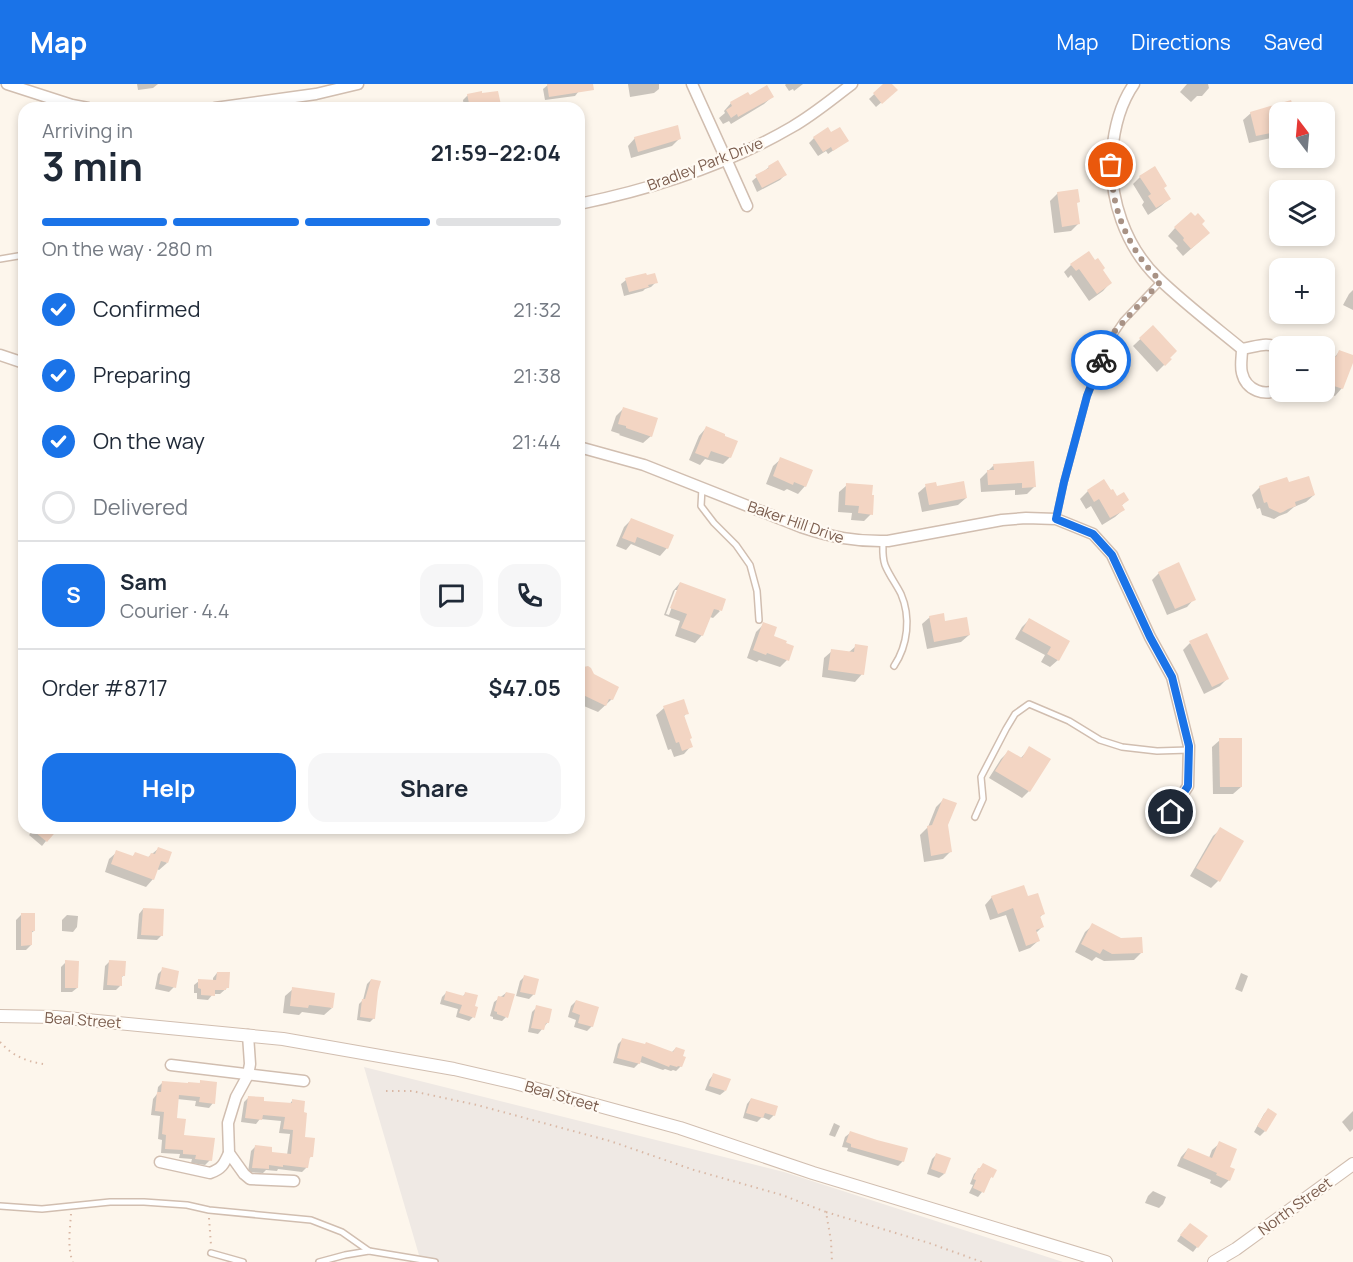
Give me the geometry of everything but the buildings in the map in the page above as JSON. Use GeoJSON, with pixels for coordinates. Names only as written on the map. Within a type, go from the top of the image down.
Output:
{"type":"FeatureCollection","features":[{"type":"Feature","properties":{"kind":"street"},"geometry":{"type":"LineString","coordinates":[[8,84],[63,102]]}},
{"type":"Feature","properties":{"kind":"street"},"geometry":{"type":"LineString","coordinates":[[257,102],[358,84]]}},
{"type":"Feature","properties":{"kind":"street"},"geometry":{"type":"LineString","coordinates":[[692,84],[747,206]]}},
{"type":"Feature","properties":{"kind":"street","name":"Bradley Park Drive"},"geometry":{"type":"LineString","coordinates":[[585,203],[646,187],[726,159],[793,127],[852,84]]}},
{"type":"Feature","properties":{"kind":"street"},"geometry":{"type":"LineString","coordinates":[[1134,84],[1120,112],[1113,140],[1111,165],[1113,191],[1119,215],[1130,240],[1142,259],[1161,281],[1242,349]]}},
{"type":"Feature","properties":{"kind":"street"},"geometry":{"type":"LineString","coordinates":[[1242,349],[1269,345]]}},
{"type":"Feature","properties":{"kind":"street"},"geometry":{"type":"LineString","coordinates":[[1242,349],[1241,372],[1246,383],[1253,389],[1264,393],[1269,392]]}},
{"type":"Feature","properties":{"kind":"street"},"geometry":{"type":"LineString","coordinates":[[0,355],[18,361]]}},
{"type":"Feature","properties":{"kind":"street","name":"Baker Hill Drive"},"geometry":{"type":"LineString","coordinates":[[585,449],[644,465],[824,535],[851,540],[907,539],[1002,520],[1056,519]]}},
{"type":"Feature","properties":{"kind":"street"},"geometry":{"type":"LineString","coordinates":[[1056,519],[1093,534],[1112,555],[1150,637],[1172,677],[1189,750],[1188,786],[1171,812]]}},
{"type":"Feature","properties":{"kind":"street","name":"Beal Street"},"geometry":{"type":"LineString","coordinates":[[0,1016],[56,1017],[283,1039],[399,1059],[514,1083],[680,1128],[813,1173],[1106,1262]]}},
{"type":"Feature","properties":{"kind":"street"},"geometry":{"type":"LineString","coordinates":[[160,1162],[210,1173],[218,1170],[224,1163],[229,1153],[228,1124],[236,1097],[248,1075],[250,1057],[248,1035]]}},
{"type":"Feature","properties":{"kind":"street"},"geometry":{"type":"LineString","coordinates":[[171,1065],[304,1081]]}},
{"type":"Feature","properties":{"kind":"street"},"geometry":{"type":"LineString","coordinates":[[229,1153],[250,1179],[294,1181]]}},
{"type":"Feature","properties":{"kind":"street","name":"North Street"},"geometry":{"type":"LineString","coordinates":[[1214,1262],[1236,1249],[1353,1164]]}},
{"type":"Feature","properties":{"kind":"street","name":"North Street"},"geometry":{"type":"LineString","coordinates":[[1230,1262],[1236,1249]]}},
{"type":"Feature","properties":{"kind":"lane"},"geometry":{"type":"LineString","coordinates":[[0,259],[18,256]]}},
{"type":"Feature","properties":{"kind":"lane"},"geometry":{"type":"LineString","coordinates":[[1056,519],[1087,396],[1108,343],[1123,321],[1161,281]]}},
{"type":"Feature","properties":{"kind":"lane"},"geometry":{"type":"LineString","coordinates":[[702,488],[701,506],[736,545],[750,565],[759,620]]}},
{"type":"Feature","properties":{"kind":"lane"},"geometry":{"type":"LineString","coordinates":[[883,541],[885,566],[899,590],[906,614],[905,643],[901,656],[894,666]]}},
{"type":"Feature","properties":{"kind":"lane"},"geometry":{"type":"LineString","coordinates":[[975,816],[983,799],[981,777],[1015,714],[1029,704],[1069,721],[1100,740],[1122,747],[1157,751],[1189,750]]}},
{"type":"Feature","properties":{"kind":"lane"},"geometry":{"type":"LineString","coordinates":[[0,1206],[42,1209],[110,1202],[144,1202],[311,1220],[342,1232],[369,1251]]}},
{"type":"Feature","properties":{"kind":"lane"},"geometry":{"type":"LineString","coordinates":[[319,1262],[369,1251],[435,1262]]}},
{"type":"Feature","properties":{"kind":"lane"},"geometry":{"type":"LineString","coordinates":[[211,1252],[243,1262]]}},
{"type":"Feature","properties":{"kind":"path"},"geometry":{"type":"LineString","coordinates":[[0,1042],[7,1050],[26,1062],[43,1065]]}},
{"type":"Feature","properties":{"kind":"path"},"geometry":{"type":"LineString","coordinates":[[386,1091],[412,1091],[466,1102],[598,1138],[694,1170],[782,1195],[826,1212],[929,1243],[982,1262]]}},
{"type":"Feature","properties":{"kind":"path"},"geometry":{"type":"LineString","coordinates":[[71,1206],[70,1240],[73,1262]]}},
{"type":"Feature","properties":{"kind":"path"},"geometry":{"type":"LineString","coordinates":[[209,1210],[211,1252]]}},
{"type":"Feature","properties":{"kind":"path"},"geometry":{"type":"LineString","coordinates":[[826,1212],[832,1262]]}},
{"type":"Feature","properties":{"kind":"shaded area"},"geometry":{"type":"Polygon","coordinates":[[[364,1067],[784,1172],[1063,1262],[421,1262],[364,1067]]]}},
{"type":"Feature","properties":{"kind":"way so far"},"geometry":{"type":"LineString","coordinates":[[1101,360],[1114,332],[1161,281],[1142,259],[1130,240],[1119,215],[1113,191],[1111,165]]}},
{"type":"Feature","properties":{"kind":"route"},"geometry":{"type":"LineString","coordinates":[[1101,360],[1087,396],[1056,519],[1093,534],[1112,555],[1150,637],[1172,677],[1189,746],[1188,786],[1171,812]]}}]}
